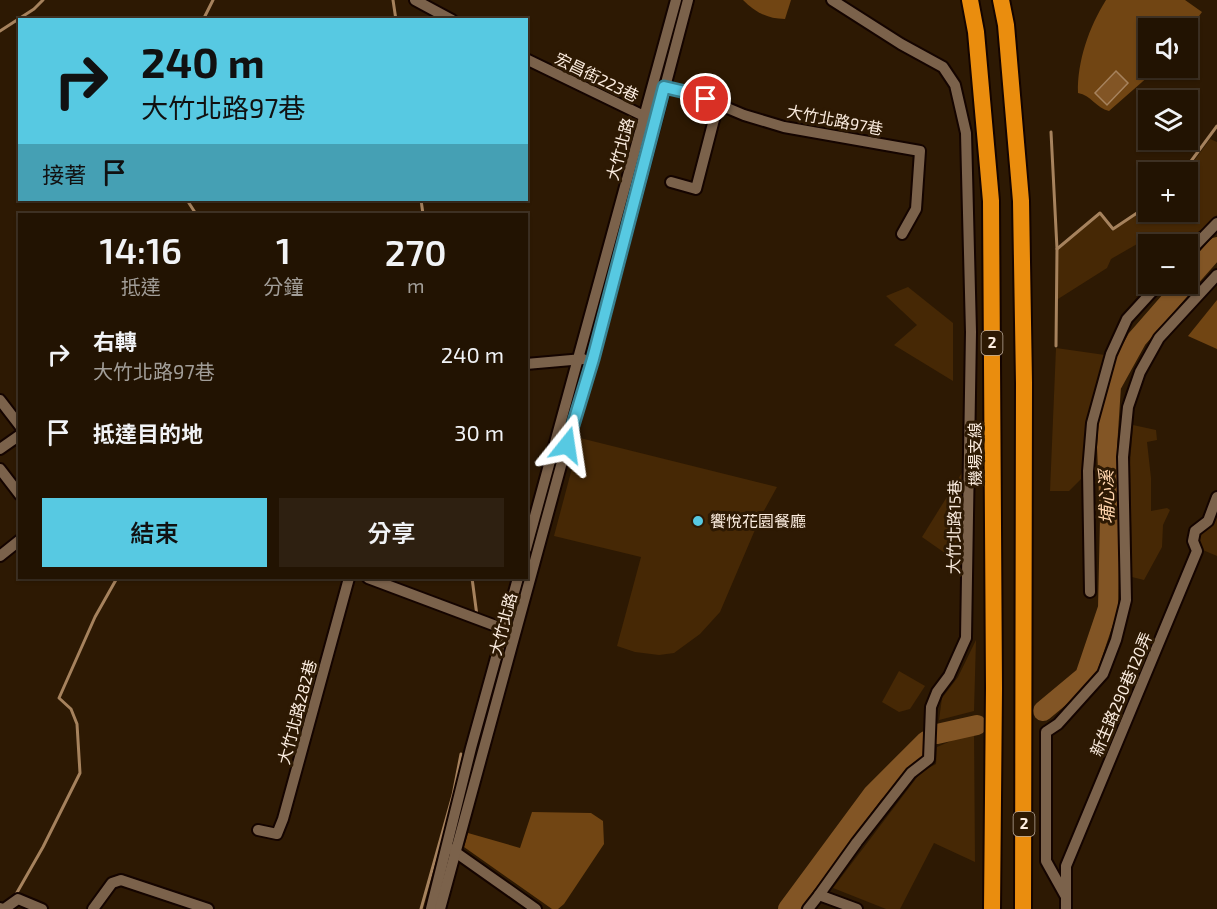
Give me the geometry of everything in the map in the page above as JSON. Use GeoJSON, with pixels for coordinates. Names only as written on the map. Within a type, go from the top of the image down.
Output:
{"type":"FeatureCollection","features":[{"type":"Feature","properties":{"kind":"highway","name":"機場支線"},"geometry":{"type":"LineString","coordinates":[[970,0],[976,32],[992,201],[994,688],[992,909]]}},
{"type":"Feature","properties":{"kind":"highway","name":"2"},"geometry":{"type":"LineString","coordinates":[[1002,0],[1021,201],[1025,683],[1023,909]]}},
{"type":"Feature","properties":{"kind":"street"},"geometry":{"type":"LineString","coordinates":[[415,0],[448,18]]}},
{"type":"Feature","properties":{"kind":"street","name":"大竹北路"},"geometry":{"type":"LineString","coordinates":[[431,909],[451,849],[593,359],[676,0]]}},
{"type":"Feature","properties":{"kind":"street","name":"大竹北路"},"geometry":{"type":"LineString","coordinates":[[528,542],[577,359],[650,118],[664,87],[688,0]]}},
{"type":"Feature","properties":{"kind":"street","name":"大竹北路15巷"},"geometry":{"type":"LineString","coordinates":[[808,909],[912,773],[929,759],[931,707],[937,692],[949,676],[966,638],[971,332],[966,133],[956,85],[943,67],[901,44],[832,0]]}},
{"type":"Feature","properties":{"kind":"street","name":"宏昌街223巷"},"geometry":{"type":"LineString","coordinates":[[528,60],[650,118]]}},
{"type":"Feature","properties":{"kind":"street","name":"大竹北路97巷"},"geometry":{"type":"LineString","coordinates":[[664,87],[694,94],[744,115],[784,127],[920,151],[916,209],[902,234]]}},
{"type":"Feature","properties":{"kind":"street"},"geometry":{"type":"LineString","coordinates":[[671,182],[696,189],[718,104]]}},
{"type":"Feature","properties":{"kind":"street"},"geometry":{"type":"LineString","coordinates":[[1198,243],[1217,223]]}},
{"type":"Feature","properties":{"kind":"street"},"geometry":{"type":"LineString","coordinates":[[1065,895],[1046,861],[1046,732],[1058,724],[1103,674],[1116,640],[1126,600],[1123,457],[1128,407],[1140,372],[1159,338],[1217,275]]}},
{"type":"Feature","properties":{"kind":"street"},"geometry":{"type":"LineString","coordinates":[[1090,592],[1088,471],[1092,423],[1107,363],[1123,327],[1127,319],[1150,294]]}},
{"type":"Feature","properties":{"kind":"street"},"geometry":{"type":"LineString","coordinates":[[528,364],[593,359]]}},
{"type":"Feature","properties":{"kind":"street"},"geometry":{"type":"LineString","coordinates":[[0,400],[18,423]]}},
{"type":"Feature","properties":{"kind":"street"},"geometry":{"type":"LineString","coordinates":[[0,449],[18,436]]}},
{"type":"Feature","properties":{"kind":"street"},"geometry":{"type":"LineString","coordinates":[[0,470],[18,492]]}},
{"type":"Feature","properties":{"kind":"street","name":"新生路290巷120弄"},"geometry":{"type":"LineString","coordinates":[[1066,909],[1066,866],[1197,551],[1193,541],[1195,531],[1208,521],[1217,497]]}},
{"type":"Feature","properties":{"kind":"street"},"geometry":{"type":"LineString","coordinates":[[0,556],[18,542]]}},
{"type":"Feature","properties":{"kind":"street","name":"大竹北路282巷"},"geometry":{"type":"LineString","coordinates":[[258,831],[277,834],[284,819],[349,579]]}},
{"type":"Feature","properties":{"kind":"street"},"geometry":{"type":"LineString","coordinates":[[371,579],[504,629]]}},
{"type":"Feature","properties":{"kind":"street","name":"大竹北路"},"geometry":{"type":"LineString","coordinates":[[440,909],[451,849],[518,579]]}},
{"type":"Feature","properties":{"kind":"street"},"geometry":{"type":"LineString","coordinates":[[451,849],[536,909]]}},
{"type":"Feature","properties":{"kind":"street"},"geometry":{"type":"LineString","coordinates":[[93,909],[112,883],[121,880],[208,909]]}},
{"type":"Feature","properties":{"kind":"street"},"geometry":{"type":"LineString","coordinates":[[819,895],[858,909]]}},
{"type":"Feature","properties":{"kind":"street"},"geometry":{"type":"LineString","coordinates":[[0,908],[4,909],[18,900],[42,909]]}},
{"type":"Feature","properties":{"kind":"shaded area"},"geometry":{"type":"Polygon","coordinates":[[[743,0],[791,0],[785,19],[762,14],[743,0]]]}},
{"type":"Feature","properties":{"kind":"shaded area"},"geometry":{"type":"Polygon","coordinates":[[[1106,0],[1185,0],[1202,12],[1198,18],[1138,18],[1138,78],[1147,78],[1109,111],[1078,93],[1082,57],[1094,22],[1106,0]]]}},
{"type":"Feature","properties":{"kind":"shaded area"},"geometry":{"type":"Polygon","coordinates":[[[1116,71],[1128,83],[1107,105],[1095,93],[1116,71]]]}},
{"type":"Feature","properties":{"kind":"shaded area"},"geometry":{"type":"Polygon","coordinates":[[[1210,139],[1217,142],[1217,215],[1194,234],[1158,232],[1138,234],[1138,243],[1111,259],[1107,268],[1058,299],[1058,250],[1100,215],[1112,231],[1138,214],[1138,222],[1198,222],[1198,162],[1193,162],[1210,139]]]}},
{"type":"Feature","properties":{"kind":"shaded area"},"geometry":{"type":"Polygon","coordinates":[[[908,287],[953,323],[953,381],[894,345],[917,325],[886,296],[908,287]]]}},
{"type":"Feature","properties":{"kind":"shaded area"},"geometry":{"type":"Polygon","coordinates":[[[1217,300],[1217,349],[1188,336],[1217,300]]]}},
{"type":"Feature","properties":{"kind":"shaded area"},"geometry":{"type":"Polygon","coordinates":[[[1056,348],[1105,355],[1086,428],[1081,479],[1069,491],[1050,491],[1056,348]]]}},
{"type":"Feature","properties":{"kind":"shaded area"},"geometry":{"type":"Polygon","coordinates":[[[1133,425],[1156,430],[1157,440],[1147,442],[1151,478],[1151,511],[1167,508],[1170,510],[1163,525],[1162,547],[1144,580],[1132,577],[1130,463],[1133,425]]]}},
{"type":"Feature","properties":{"kind":"shaded area"},"geometry":{"type":"Polygon","coordinates":[[[580,438],[777,487],[760,518],[720,612],[700,634],[674,653],[659,655],[635,652],[617,646],[641,557],[554,536],[580,438]]]}},
{"type":"Feature","properties":{"kind":"shaded area"},"geometry":{"type":"Polygon","coordinates":[[[963,471],[962,565],[922,537],[963,471]]]}},
{"type":"Feature","properties":{"kind":"shaded area"},"geometry":{"type":"Polygon","coordinates":[[[1217,514],[1217,556],[1198,548],[1199,534],[1210,528],[1217,514]]]}},
{"type":"Feature","properties":{"kind":"shaded area"},"geometry":{"type":"Polygon","coordinates":[[[976,640],[974,711],[939,720],[942,698],[958,677],[976,640]]]}},
{"type":"Feature","properties":{"kind":"shaded area"},"geometry":{"type":"Polygon","coordinates":[[[899,671],[925,686],[910,709],[899,712],[882,702],[899,671]]]}},
{"type":"Feature","properties":{"kind":"shaded area"},"geometry":{"type":"Polygon","coordinates":[[[974,731],[975,862],[934,843],[900,909],[886,909],[833,888],[921,772],[936,764],[937,747],[974,731]]]}},
{"type":"Feature","properties":{"kind":"shaded area"},"geometry":{"type":"Polygon","coordinates":[[[532,812],[591,813],[603,821],[604,844],[564,904],[558,909],[552,909],[464,847],[468,833],[520,848],[532,812]]]}},
{"type":"Feature","properties":{"kind":"waterway"},"geometry":{"type":"LineString","coordinates":[[20,18],[43,0]]}},
{"type":"Feature","properties":{"kind":"waterway"},"geometry":{"type":"LineString","coordinates":[[204,18],[213,0]]}},
{"type":"Feature","properties":{"kind":"waterway"},"geometry":{"type":"LineString","coordinates":[[393,0],[396,18]]}},
{"type":"Feature","properties":{"kind":"waterway"},"geometry":{"type":"LineString","coordinates":[[0,31],[18,19]]}},
{"type":"Feature","properties":{"kind":"waterway"},"geometry":{"type":"LineString","coordinates":[[1190,162],[1217,126]]}},
{"type":"Feature","properties":{"kind":"waterway"},"geometry":{"type":"LineString","coordinates":[[1051,132],[1057,249]]}},
{"type":"Feature","properties":{"kind":"waterway"},"geometry":{"type":"LineString","coordinates":[[188,201],[195,213]]}},
{"type":"Feature","properties":{"kind":"waterway"},"geometry":{"type":"LineString","coordinates":[[421,201],[423,213]]}},
{"type":"Feature","properties":{"kind":"waterway"},"geometry":{"type":"LineString","coordinates":[[1056,346],[1057,249],[1100,213],[1113,229],[1138,212]]}},
{"type":"Feature","properties":{"kind":"waterway","name":"埔心溪"},"geometry":{"type":"LineString","coordinates":[[1198,269],[1217,247]]}},
{"type":"Feature","properties":{"kind":"waterway","name":"埔心溪"},"geometry":{"type":"LineString","coordinates":[[1043,711],[1085,676],[1108,608],[1110,518],[1107,447],[1111,386],[1137,339],[1176,294]]}},
{"type":"Feature","properties":{"kind":"waterway"},"geometry":{"type":"LineString","coordinates":[[15,896],[43,847],[80,773],[77,724],[71,709],[59,698],[95,617],[116,579]]}},
{"type":"Feature","properties":{"kind":"waterway"},"geometry":{"type":"LineString","coordinates":[[472,579],[477,616]]}},
{"type":"Feature","properties":{"kind":"waterway"},"geometry":{"type":"LineString","coordinates":[[937,734],[977,725]]}},
{"type":"Feature","properties":{"kind":"waterway","name":"埔心溪"},"geometry":{"type":"LineString","coordinates":[[788,909],[873,794],[926,741]]}},
{"type":"Feature","properties":{"kind":"waterway"},"geometry":{"type":"LineString","coordinates":[[421,909],[453,795],[461,754]]}},
{"type":"Feature","properties":{"kind":"place","name":"饗悅花園餐廳"},"geometry":{"type":"Point","coordinates":[698,521]}},
{"type":"Feature","properties":{"kind":"route"},"geometry":{"type":"LineString","coordinates":[[567,445],[593,359],[664,87],[706,99]]}}]}
